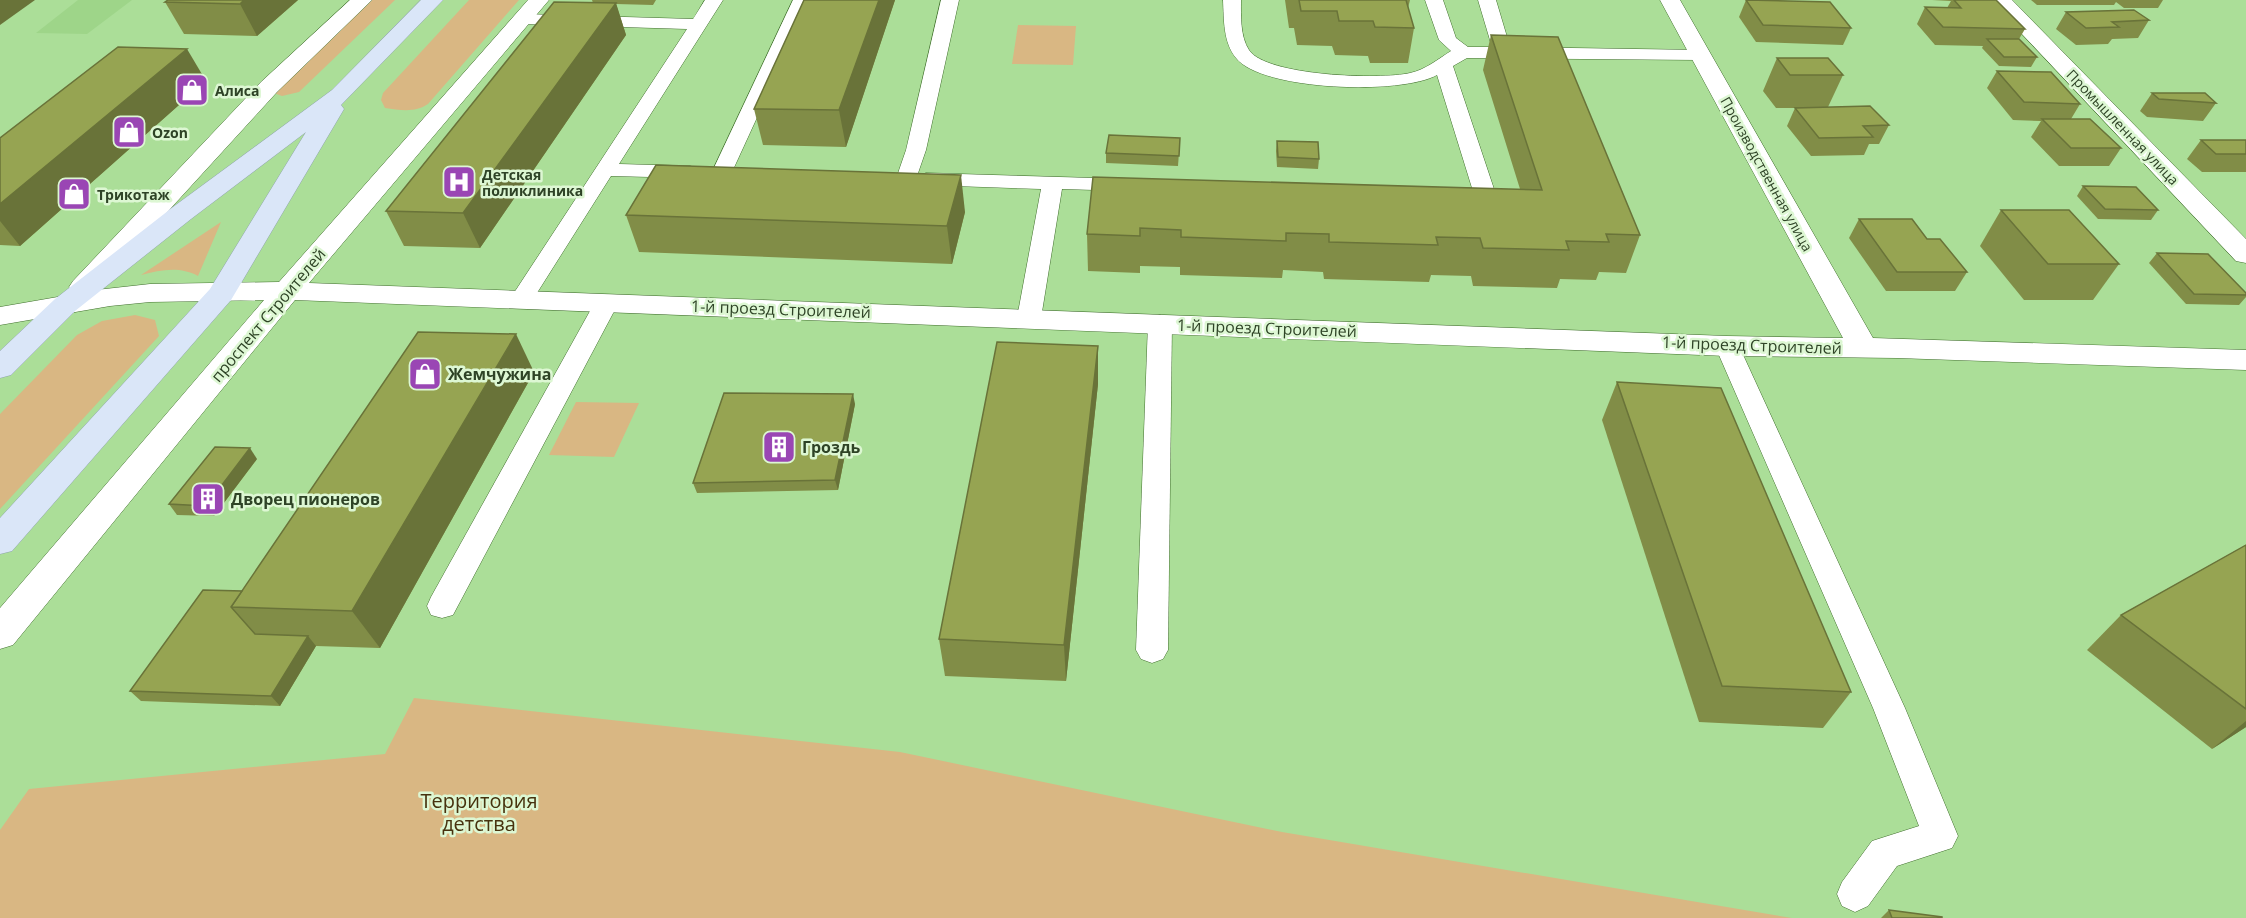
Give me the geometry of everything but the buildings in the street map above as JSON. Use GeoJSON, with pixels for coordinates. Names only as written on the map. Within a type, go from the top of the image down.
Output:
{"type":"FeatureCollection","features":[{"type":"Feature","properties":{"kind":"main road"},"geometry":{"type":"LineString","coordinates":[[0,368],[65,305],[182,213],[340,95],[433,0]]}},
{"type":"Feature","properties":{"kind":"main road"},"geometry":{"type":"LineString","coordinates":[[0,541],[221,294],[340,95]]}},
{"type":"Feature","properties":{"kind":"street"},"geometry":{"type":"LineString","coordinates":[[65,305],[269,87],[362,0]]}},
{"type":"Feature","properties":{"kind":"street","name":"Производственная улица"},"geometry":{"type":"LineString","coordinates":[[1670,0],[1864,348]]}},
{"type":"Feature","properties":{"kind":"street","name":"Промышленная улица"},"geometry":{"type":"LineString","coordinates":[[2001,0],[2246,255]]}},
{"type":"Feature","properties":{"kind":"street","name":"проспект Строителей"},"geometry":{"type":"LineString","coordinates":[[0,634],[287,291],[531,9]]}},
{"type":"Feature","properties":{"kind":"street","name":"1-й проезд Строителей"},"geometry":{"type":"LineString","coordinates":[[0,316],[150,293],[221,294],[287,291],[1727,346],[2246,360]]}},
{"type":"Feature","properties":{"kind":"lane"},"geometry":{"type":"LineString","coordinates":[[522,299],[714,0]]}},
{"type":"Feature","properties":{"kind":"lane"},"geometry":{"type":"LineString","coordinates":[[722,172],[802,0]]}},
{"type":"Feature","properties":{"kind":"lane"},"geometry":{"type":"LineString","coordinates":[[906,179],[916,150],[950,0]]}},
{"type":"Feature","properties":{"kind":"lane"},"geometry":{"type":"LineString","coordinates":[[1232,0],[1235,43],[1248,60],[1272,72],[1321,80],[1368,82],[1419,77],[1463,52],[1700,55]]}},
{"type":"Feature","properties":{"kind":"lane"},"geometry":{"type":"LineString","coordinates":[[1434,0],[1448,40],[1463,52]]}},
{"type":"Feature","properties":{"kind":"lane"},"geometry":{"type":"LineString","coordinates":[[1488,0],[1503,53]]}},
{"type":"Feature","properties":{"kind":"lane"},"geometry":{"type":"LineString","coordinates":[[531,9],[699,24]]}},
{"type":"Feature","properties":{"kind":"lane"},"geometry":{"type":"LineString","coordinates":[[1438,193],[1485,195],[1443,64]]}},
{"type":"Feature","properties":{"kind":"lane"},"geometry":{"type":"LineString","coordinates":[[604,171],[745,173]]}},
{"type":"Feature","properties":{"kind":"lane"},"geometry":{"type":"LineString","coordinates":[[883,178],[1146,186]]}},
{"type":"Feature","properties":{"kind":"lane"},"geometry":{"type":"LineString","coordinates":[[1029,318],[1053,183]]}},
{"type":"Feature","properties":{"kind":"lane"},"geometry":{"type":"LineString","coordinates":[[442,606],[607,302]]}},
{"type":"Feature","properties":{"kind":"lane"},"geometry":{"type":"LineString","coordinates":[[1152,650],[1160,323]]}},
{"type":"Feature","properties":{"kind":"lane"},"geometry":{"type":"LineString","coordinates":[[1727,346],[1889,708],[1940,836],[1885,853],[1855,894]]}},
{"type":"Feature","properties":{"kind":"shaded area"},"geometry":{"type":"Polygon","coordinates":[[[78,0],[132,0],[87,34],[36,33],[78,0]]]}},
{"type":"Feature","properties":{"kind":"green space"},"geometry":{"type":"Polygon","coordinates":[[[370,0],[395,0],[299,92],[282,96],[274,93],[370,0]]]}},
{"type":"Feature","properties":{"kind":"green space"},"geometry":{"type":"Polygon","coordinates":[[[469,0],[519,0],[428,104],[413,110],[385,108],[381,100],[383,93],[469,0]]]}},
{"type":"Feature","properties":{"kind":"green space"},"geometry":{"type":"Polygon","coordinates":[[[1018,25],[1076,26],[1073,65],[1012,64],[1018,25]]]}},
{"type":"Feature","properties":{"kind":"green space"},"geometry":{"type":"Polygon","coordinates":[[[221,222],[198,276],[177,270],[163,270],[141,275],[221,222]]]}},
{"type":"Feature","properties":{"kind":"green space"},"geometry":{"type":"Polygon","coordinates":[[[135,315],[155,320],[159,336],[0,509],[0,414],[77,335],[102,321],[135,315]]]}},
{"type":"Feature","properties":{"kind":"green space"},"geometry":{"type":"Polygon","coordinates":[[[576,402],[639,403],[614,457],[549,455],[576,402]]]}},
{"type":"Feature","properties":{"kind":"green space","name":"Территория детства"},"geometry":{"type":"Polygon","coordinates":[[[414,698],[900,752],[1282,832],[1792,918],[0,918],[0,830],[29,789],[385,754],[414,698]]]}},
{"type":"Feature","properties":{"kind":"place","name":"Алиса"},"geometry":{"type":"Point","coordinates":[192,90]}},
{"type":"Feature","properties":{"kind":"place","name":"Ozon"},"geometry":{"type":"Point","coordinates":[129,132]}},
{"type":"Feature","properties":{"kind":"place","name":"Детская поликлиника"},"geometry":{"type":"Point","coordinates":[459,182]}},
{"type":"Feature","properties":{"kind":"place","name":"Трикотаж"},"geometry":{"type":"Point","coordinates":[74,194]}},
{"type":"Feature","properties":{"kind":"place","name":"Жемчужина"},"geometry":{"type":"Point","coordinates":[425,374]}},
{"type":"Feature","properties":{"kind":"place","name":"Гроздь"},"geometry":{"type":"Point","coordinates":[779,447]}},
{"type":"Feature","properties":{"kind":"place","name":"Дворец пионеров"},"geometry":{"type":"Point","coordinates":[208,499]}}]}
